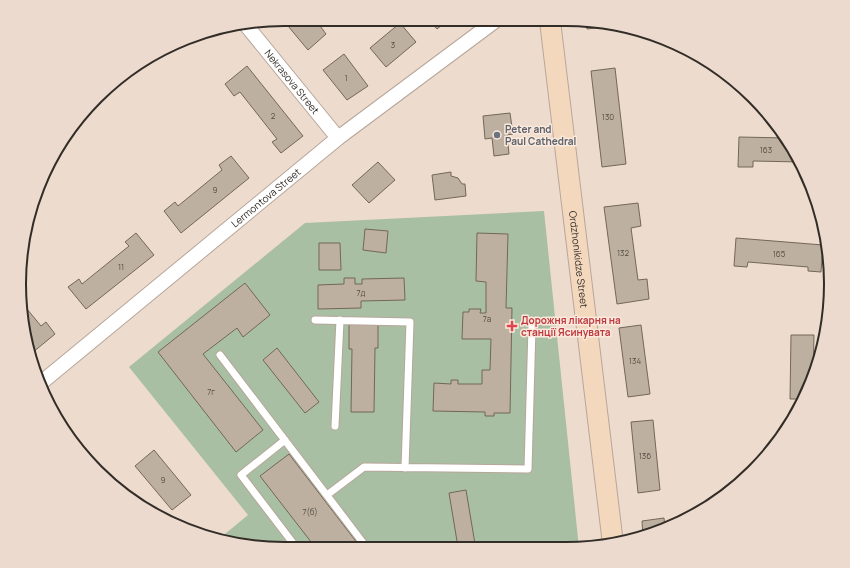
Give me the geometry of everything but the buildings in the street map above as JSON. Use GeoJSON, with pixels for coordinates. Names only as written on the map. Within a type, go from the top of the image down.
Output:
{"type":"FeatureCollection","features":[{"type":"Feature","properties":{"kind":"main road","name":"Ordzhonikidze Street"},"geometry":{"type":"LineString","coordinates":[[551,26],[612,538]]}},
{"type":"Feature","properties":{"kind":"street","name":"Lermontova Street"},"geometry":{"type":"LineString","coordinates":[[45,380],[338,138],[487,26]]}},
{"type":"Feature","properties":{"kind":"street","name":"Nekrasova Street"},"geometry":{"type":"LineString","coordinates":[[249,28],[338,138]]}},
{"type":"Feature","properties":{"kind":"lane"},"geometry":{"type":"LineString","coordinates":[[315,320],[410,322],[405,468]]}},
{"type":"Feature","properties":{"kind":"lane"},"geometry":{"type":"LineString","coordinates":[[335,426],[340,320]]}},
{"type":"Feature","properties":{"kind":"lane"},"geometry":{"type":"LineString","coordinates":[[327,495],[364,467],[528,469],[532,327]]}},
{"type":"Feature","properties":{"kind":"lane"},"geometry":{"type":"LineString","coordinates":[[220,355],[362,542]]}},
{"type":"Feature","properties":{"kind":"lane"},"geometry":{"type":"LineString","coordinates":[[285,440],[241,475],[292,542]]}},
{"type":"Feature","properties":{"kind":"green space"},"geometry":{"type":"Polygon","coordinates":[[[544,211],[578,541],[284,542],[250,540],[224,535],[248,515],[129,367],[305,223],[544,211]]]}},
{"type":"Feature","properties":{"kind":"place","name":"Peter and Paul Cathedral"},"geometry":{"type":"Point","coordinates":[497,135]}},
{"type":"Feature","properties":{"kind":"place","name":"Дорожня лікарня на станції Ясинувата"},"geometry":{"type":"Point","coordinates":[512,326]}}]}
